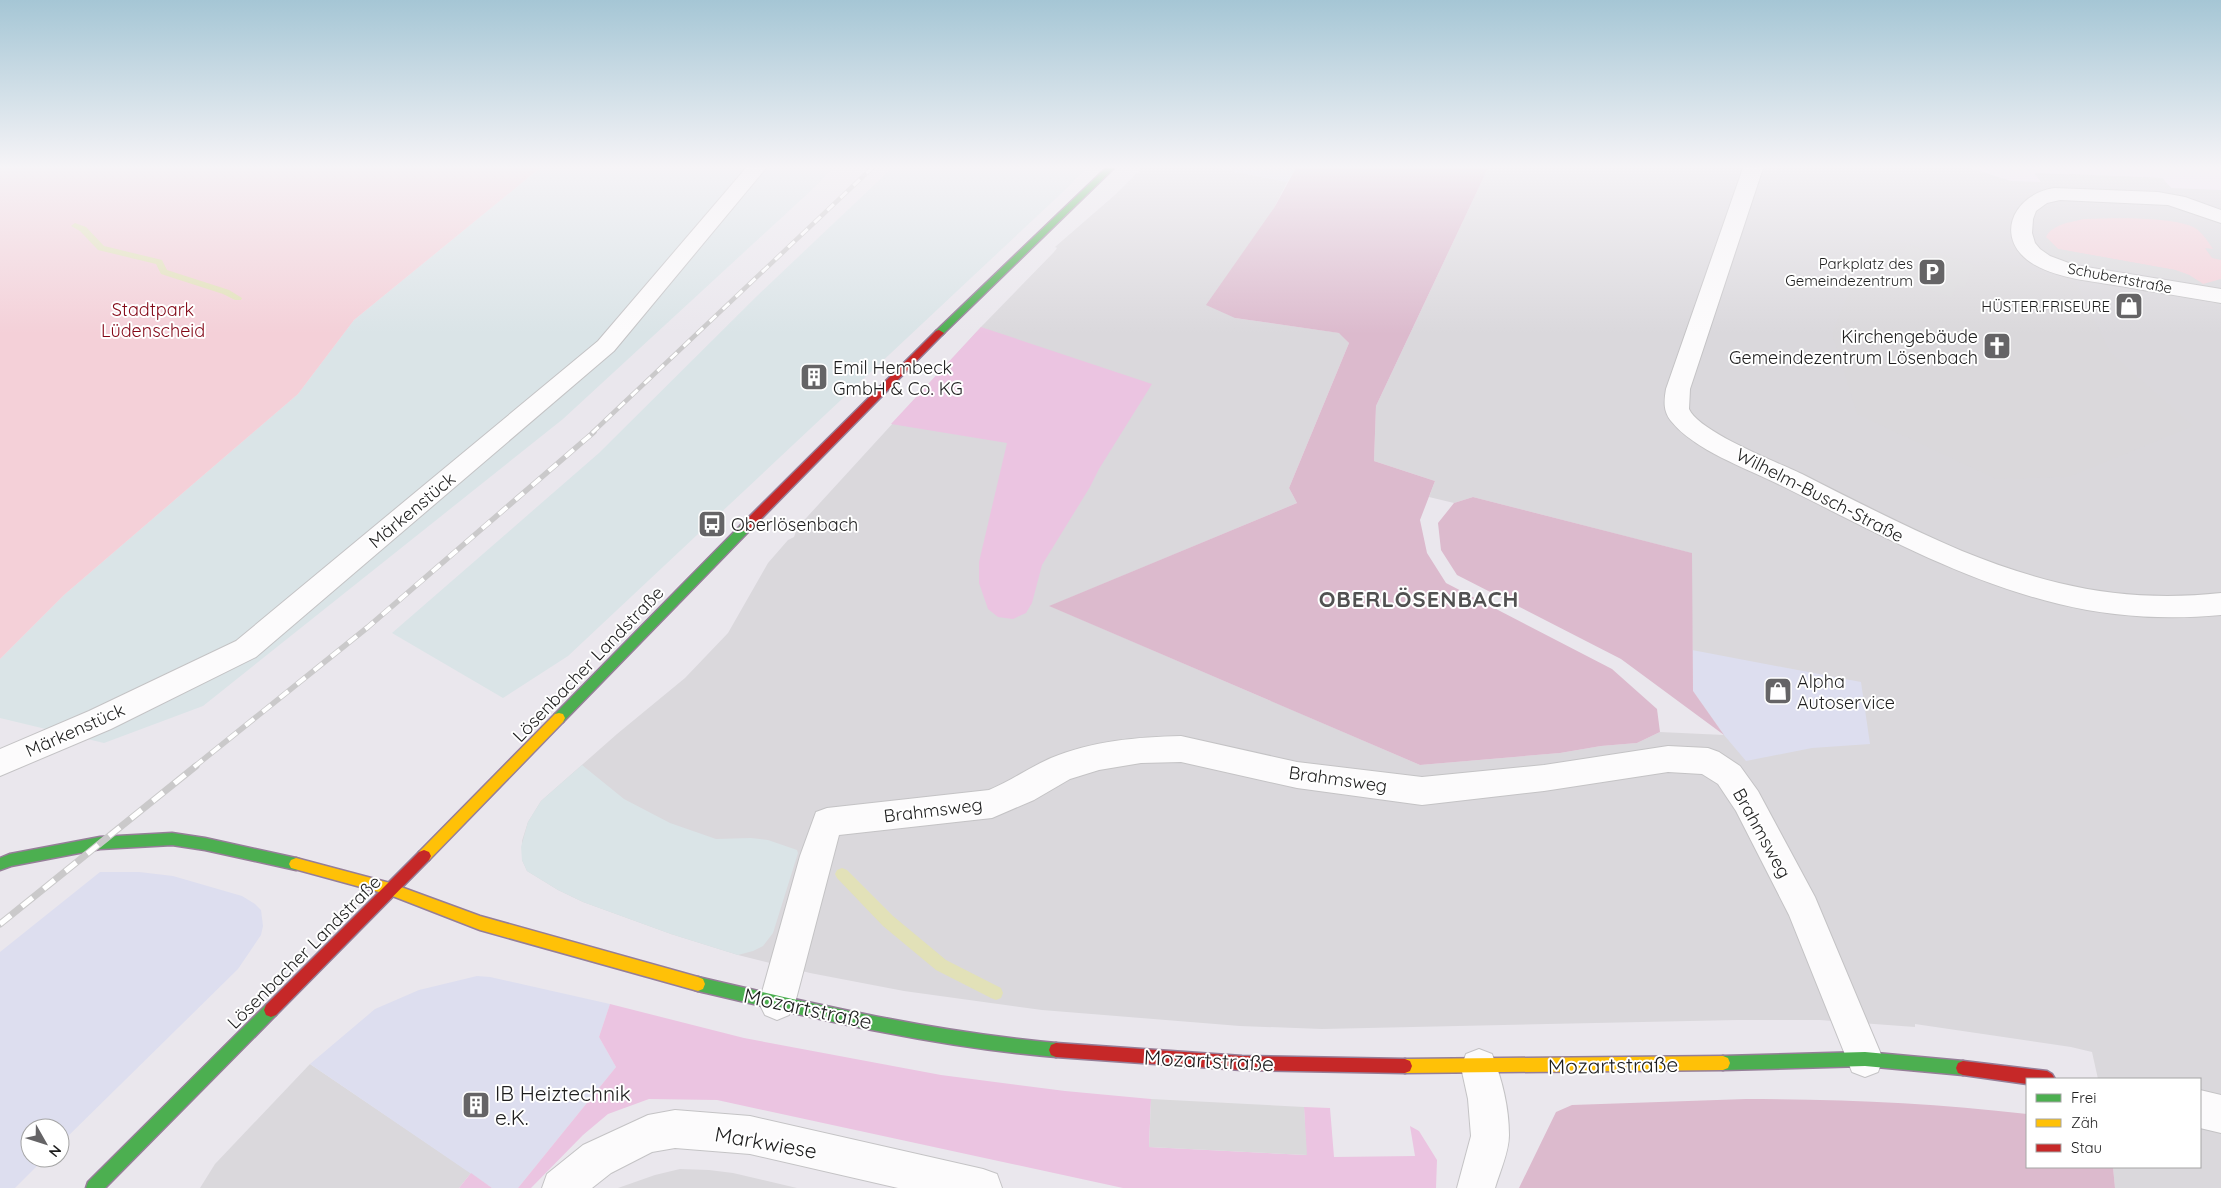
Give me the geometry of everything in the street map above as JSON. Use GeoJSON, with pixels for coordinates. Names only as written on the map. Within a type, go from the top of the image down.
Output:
{"type":"FeatureCollection","features":[{"type":"Feature","properties":{"kind":"street","name":"Märkenstück"},"geometry":{"type":"LineString","coordinates":[[0,763],[100,720],[246,649],[606,346],[709,223]]}},
{"type":"Feature","properties":{"kind":"street","name":"Lösenbacher Landstraße"},"geometry":{"type":"LineString","coordinates":[[94,1188],[853,418],[1016,256],[1053,223]]}},
{"type":"Feature","properties":{"kind":"street","name":"Wilhelm-Busch-Straße"},"geometry":{"type":"LineString","coordinates":[[1734,223],[1678,389],[1676,406],[1679,415],[1711,440],[1758,464],[1914,542],[2006,579],[2059,594],[2127,606],[2169,609],[2221,604]]}},
{"type":"Feature","properties":{"kind":"street","name":"Schubertstraße"},"geometry":{"type":"LineString","coordinates":[[2022,223],[2020,237],[2030,252],[2048,262],[2092,275],[2221,296]]}},
{"type":"Feature","properties":{"kind":"street","name":"Brahmsweg"},"geometry":{"type":"LineString","coordinates":[[777,1003],[827,822],[992,804],[1023,790],[1061,768],[1099,757],[1141,750],[1182,749],[1297,775],[1422,791],[1544,778],[1668,759],[1687,759],[1708,761],[1729,775],[1755,814],[1803,908],[1865,1059]]}},
{"type":"Feature","properties":{"kind":"street"},"geometry":{"type":"LineString","coordinates":[[0,864],[10,860],[100,843],[172,839],[284,860],[390,889]]}},
{"type":"Feature","properties":{"kind":"street","name":"Mozartstraße"},"geometry":{"type":"LineString","coordinates":[[390,889],[480,923],[576,952],[777,1003],[891,1026],[1013,1047],[1242,1064],[1479,1067],[1657,1065],[1865,1059],[1926,1063],[2039,1078]]}},
{"type":"Feature","properties":{"kind":"street"},"geometry":{"type":"LineString","coordinates":[[1476,1188],[1490,1136],[1487,1099],[1479,1067]]}},
{"type":"Feature","properties":{"kind":"street"},"geometry":{"type":"LineString","coordinates":[[2201,1109],[2221,1114]]}},
{"type":"Feature","properties":{"kind":"street","name":"Markwiese"},"geometry":{"type":"LineString","coordinates":[[561,1188],[597,1159],[648,1134],[675,1129],[750,1135],[983,1188]]}},
{"type":"Feature","properties":{"kind":"shaded area"},"geometry":{"type":"Polygon","coordinates":[[[472,223],[775,223],[563,419],[203,706],[104,743],[0,718],[0,659],[64,595],[298,394],[354,320],[472,223]]]}},
{"type":"Feature","properties":{"kind":"shaded area"},"geometry":{"type":"Polygon","coordinates":[[[834,223],[1029,223],[568,656],[503,698],[392,633],[599,453],[757,296],[834,223]]]}},
{"type":"Feature","properties":{"kind":"shaded area"},"geometry":{"type":"Polygon","coordinates":[[[1082,223],[1269,223],[1235,318],[1340,333],[1349,343],[1289,488],[1297,503],[1050,606],[1420,765],[1560,753],[1601,746],[1637,743],[1660,732],[1724,735],[1693,691],[1691,553],[1473,497],[1454,503],[1429,497],[1435,481],[1374,461],[1376,406],[1462,223],[2221,223],[2221,1188],[2115,1188],[2113,1168],[2201,1168],[2201,1078],[2098,1078],[2092,1052],[2071,1047],[1915,1024],[1915,1027],[1820,1020],[1322,1029],[1240,1026],[1042,1010],[904,991],[810,973],[738,955],[671,934],[583,902],[558,890],[527,871],[522,860],[522,841],[528,822],[541,801],[617,734],[685,678],[728,633],[768,563],[788,540],[794,537],[797,528],[981,327],[1054,252],[1057,248],[1055,247],[1082,223]]]}},
{"type":"Feature","properties":{"kind":"shaded area"},"geometry":{"type":"Polygon","coordinates":[[[1263,223],[1462,223],[1376,406],[1374,461],[1435,481],[1420,520],[1427,553],[1446,583],[1612,669],[1657,709],[1660,732],[1637,743],[1601,746],[1560,753],[1420,765],[1049,606],[1297,503],[1289,488],[1349,343],[1339,333],[1235,318],[1206,305],[1263,223]]]}},
{"type":"Feature","properties":{"kind":"shaded area"},"geometry":{"type":"Polygon","coordinates":[[[1874,234],[1980,266],[1983,257],[2076,283],[2110,352],[2193,426],[2069,477],[1996,479],[1857,414],[1832,333],[1874,234]]]}},
{"type":"Feature","properties":{"kind":"shaded area"},"geometry":{"type":"Polygon","coordinates":[[[2048,239],[2058,249],[2175,270],[2189,275],[2203,284],[2053,259],[2048,239]]]}},
{"type":"Feature","properties":{"kind":"shaded area","name":"Parkplatz des Gemeindezentrum"},"geometry":{"type":"Polygon","coordinates":[[[1907,245],[1973,265],[1965,288],[1957,285],[1952,297],[1892,277],[1896,267],[1877,261],[1883,249],[1902,255],[1907,245]]]}},
{"type":"Feature","properties":{"kind":"shaded area"},"geometry":{"type":"Polygon","coordinates":[[[981,327],[1152,384],[1042,565],[1032,603],[1026,613],[1013,619],[998,617],[988,609],[979,583],[979,562],[1007,443],[891,424],[981,327]]]}},
{"type":"Feature","properties":{"kind":"shaded area"},"geometry":{"type":"Polygon","coordinates":[[[1473,497],[1692,553],[1693,691],[1724,735],[1621,659],[1457,575],[1441,550],[1438,523],[1454,503],[1473,497]]]}},
{"type":"Feature","properties":{"kind":"shaded area","name":"Alpha Autoservice"},"geometry":{"type":"Polygon","coordinates":[[[1692,650],[1861,682],[1870,744],[1812,748],[1746,761],[1724,735],[1693,691],[1692,650]]]}},
{"type":"Feature","properties":{"kind":"shaded area"},"geometry":{"type":"Polygon","coordinates":[[[582,765],[624,799],[670,823],[716,839],[751,838],[768,840],[797,850],[798,853],[773,933],[763,946],[738,955],[671,934],[583,902],[558,890],[527,871],[522,860],[521,847],[528,822],[541,801],[582,765]]]}},
{"type":"Feature","properties":{"kind":"shaded area"},"geometry":{"type":"Polygon","coordinates":[[[100,872],[139,872],[173,876],[242,896],[261,910],[263,926],[261,935],[238,969],[70,1134],[70,1118],[20,1118],[20,1168],[35,1168],[15,1188],[0,1188],[0,952],[100,872]]]}},
{"type":"Feature","properties":{"kind":"shaded area"},"geometry":{"type":"Polygon","coordinates":[[[477,976],[490,977],[610,1004],[599,1037],[616,1067],[518,1188],[492,1188],[310,1064],[375,1009],[419,990],[477,976]]]}},
{"type":"Feature","properties":{"kind":"shaded area"},"geometry":{"type":"Polygon","coordinates":[[[610,1004],[744,1038],[941,1075],[1065,1091],[1151,1099],[1149,1147],[1306,1155],[1304,1107],[1330,1108],[1334,1157],[1415,1156],[1410,1126],[1419,1131],[1437,1160],[1436,1188],[1123,1188],[717,1100],[649,1099],[608,1114],[583,1135],[531,1188],[518,1188],[616,1067],[599,1037],[610,1004]]]}},
{"type":"Feature","properties":{"kind":"shaded area"},"geometry":{"type":"Polygon","coordinates":[[[310,1064],[471,1173],[459,1188],[200,1188],[215,1164],[310,1064]]]}},
{"type":"Feature","properties":{"kind":"shaded area"},"geometry":{"type":"Polygon","coordinates":[[[1151,1099],[1304,1107],[1307,1155],[1149,1147],[1151,1099]]]}},
{"type":"Feature","properties":{"kind":"shaded area"},"geometry":{"type":"Polygon","coordinates":[[[1746,1099],[1817,1100],[1887,1102],[2026,1114],[2026,1168],[2113,1168],[2115,1188],[1519,1188],[1556,1112],[1572,1105],[1746,1099]]]}},
{"type":"Feature","properties":{"kind":"shaded area"},"geometry":{"type":"Polygon","coordinates":[[[680,1169],[733,1173],[797,1188],[618,1188],[655,1175],[680,1169]]]}},
{"type":"Feature","properties":{"kind":"shaded area"},"geometry":{"type":"Polygon","coordinates":[[[471,1173],[492,1188],[459,1188],[471,1173]]]}},
{"type":"Feature","properties":{"kind":"green space","name":"Stadtpark Lüdenscheid"},"geometry":{"type":"Polygon","coordinates":[[[0,223],[472,223],[354,320],[298,394],[64,595],[0,659],[0,223]]]}},
{"type":"Feature","properties":{"kind":"green space"},"geometry":{"type":"Polygon","coordinates":[[[2066,223],[2185,224],[2195,228],[2203,235],[2213,249],[2205,248],[2212,258],[2221,260],[2221,279],[2203,284],[2189,275],[2175,270],[2058,249],[2046,237],[2057,226],[2066,223]]]}},
{"type":"Feature","properties":{"kind":"waterway"},"geometry":{"type":"LineString","coordinates":[[75,226],[83,229],[101,248],[159,262],[164,272],[226,292],[238,298]]}},
{"type":"Feature","properties":{"kind":"waterway"},"geometry":{"type":"LineString","coordinates":[[842,874],[888,921],[941,965],[996,993]]}},
{"type":"Feature","properties":{"kind":"railway"},"geometry":{"type":"LineString","coordinates":[[592,433],[813,223]]}},
{"type":"Feature","properties":{"kind":"railway"},"geometry":{"type":"LineString","coordinates":[[194,767],[368,627],[594,432]]}},
{"type":"Feature","properties":{"kind":"railway"},"geometry":{"type":"LineString","coordinates":[[0,924],[196,766]]}},
{"type":"Feature","properties":{"kind":"traffic: fast"},"geometry":{"type":"LineString","coordinates":[[939,333],[1053,223]]}},
{"type":"Feature","properties":{"kind":"traffic: fast"},"geometry":{"type":"LineString","coordinates":[[559,718],[745,528]]}},
{"type":"Feature","properties":{"kind":"traffic: fast"},"geometry":{"type":"LineString","coordinates":[[0,864],[10,860],[100,843],[172,839],[205,844],[296,864]]}},
{"type":"Feature","properties":{"kind":"traffic: fast"},"geometry":{"type":"LineString","coordinates":[[698,984],[831,1015],[921,1033],[1011,1046],[1056,1050]]}},
{"type":"Feature","properties":{"kind":"traffic: fast"},"geometry":{"type":"LineString","coordinates":[[94,1188],[271,1010]]}},
{"type":"Feature","properties":{"kind":"traffic: fast"},"geometry":{"type":"LineString","coordinates":[[1723,1063],[1865,1059],[1963,1068]]}},
{"type":"Feature","properties":{"kind":"traffic: slow"},"geometry":{"type":"LineString","coordinates":[[424,856],[559,718]]}},
{"type":"Feature","properties":{"kind":"traffic: slow"},"geometry":{"type":"LineString","coordinates":[[296,864],[390,889],[480,923],[698,984]]}},
{"type":"Feature","properties":{"kind":"traffic: slow"},"geometry":{"type":"LineString","coordinates":[[1405,1066],[1723,1063]]}},
{"type":"Feature","properties":{"kind":"traffic: jam"},"geometry":{"type":"LineString","coordinates":[[745,528],[939,333]]}},
{"type":"Feature","properties":{"kind":"traffic: jam"},"geometry":{"type":"LineString","coordinates":[[271,1010],[424,856]]}},
{"type":"Feature","properties":{"kind":"traffic: jam"},"geometry":{"type":"LineString","coordinates":[[1056,1050],[1242,1063],[1405,1066]]}},
{"type":"Feature","properties":{"kind":"traffic: jam"},"geometry":{"type":"LineString","coordinates":[[1963,1068],[2039,1078]]}},
{"type":"Feature","properties":{"kind":"place","name":"Parkplatz des Gemeindezentrum"},"geometry":{"type":"Point","coordinates":[1932,272]}},
{"type":"Feature","properties":{"kind":"place","name":"HÜSTER.FRISEURE"},"geometry":{"type":"Point","coordinates":[2129,306]}},
{"type":"Feature","properties":{"kind":"place","name":"Kirchengebäude Gemeindezentrum Lösenbach"},"geometry":{"type":"Point","coordinates":[1997,346]}},
{"type":"Feature","properties":{"kind":"place","name":"Emil Hembeck GmbH & Co. KG"},"geometry":{"type":"Point","coordinates":[814,377]}},
{"type":"Feature","properties":{"kind":"place","name":"Oberlösenbach"},"geometry":{"type":"Point","coordinates":[712,524]}},
{"type":"Feature","properties":{"kind":"place","name":"Alpha Autoservice"},"geometry":{"type":"Point","coordinates":[1778,691]}},
{"type":"Feature","properties":{"kind":"place","name":"IB Heiztechnik e.K."},"geometry":{"type":"Point","coordinates":[476,1105]}},
{"type":"Feature","properties":{"kind":"district","name":"OBERLÖSENBACH"},"geometry":{"type":"Point","coordinates":[1419,599]}}]}
